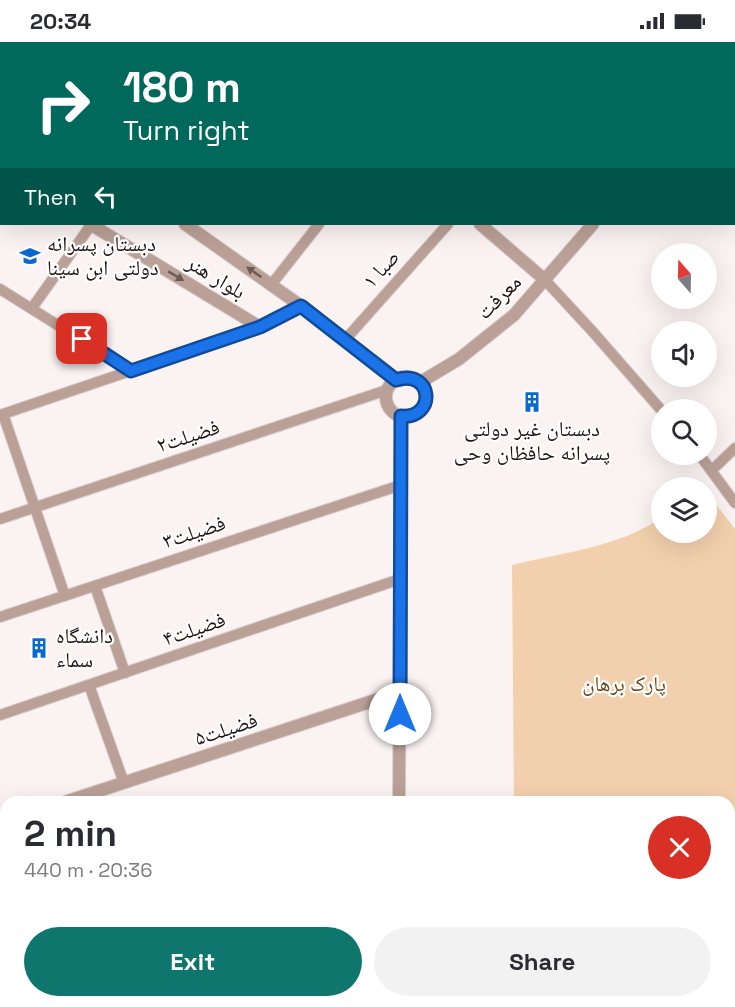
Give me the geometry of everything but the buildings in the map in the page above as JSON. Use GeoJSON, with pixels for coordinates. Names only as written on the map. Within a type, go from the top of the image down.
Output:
{"type":"FeatureCollection","features":[{"type":"Feature","properties":{"kind":"street"},"geometry":{"type":"LineString","coordinates":[[32,308],[90,225]]}},
{"type":"Feature","properties":{"kind":"street","name":"بلوار هنر"},"geometry":{"type":"LineString","coordinates":[[93,225],[260,327]]}},
{"type":"Feature","properties":{"kind":"street"},"geometry":{"type":"LineString","coordinates":[[271,285],[319,225]]}},
{"type":"Feature","properties":{"kind":"street","name":"صبا ۱"},"geometry":{"type":"LineString","coordinates":[[344,341],[447,225]]}},
{"type":"Feature","properties":{"kind":"street"},"geometry":{"type":"LineString","coordinates":[[481,225],[544,279],[652,399]]}},
{"type":"Feature","properties":{"kind":"street","name":"معرفت"},"geometry":{"type":"LineString","coordinates":[[419,383],[459,358],[514,315],[592,225]]}},
{"type":"Feature","properties":{"kind":"street","name":"بلوار هنر"},"geometry":{"type":"LineString","coordinates":[[199,227],[396,380]]}},
{"type":"Feature","properties":{"kind":"street"},"geometry":{"type":"LineString","coordinates":[[0,289],[131,371]]}},
{"type":"Feature","properties":{"kind":"street"},"geometry":{"type":"LineString","coordinates":[[64,596],[2,414],[260,327],[301,306]]}},
{"type":"Feature","properties":{"kind":"street"},"geometry":{"type":"LineString","coordinates":[[406,377],[415,378],[419,383],[424,387],[426,394],[424,406],[414,415],[401,416],[395,413],[387,403],[387,390],[396,380],[406,377]]}},
{"type":"Feature","properties":{"kind":"street","name":"فضیلت۲"},"geometry":{"type":"LineString","coordinates":[[0,519],[387,390]]}},
{"type":"Feature","properties":{"kind":"street"},"geometry":{"type":"LineString","coordinates":[[399,796],[401,416]]}},
{"type":"Feature","properties":{"kind":"street"},"geometry":{"type":"LineString","coordinates":[[712,470],[735,448]]}},
{"type":"Feature","properties":{"kind":"street"},"geometry":{"type":"LineString","coordinates":[[708,465],[735,503]]}},
{"type":"Feature","properties":{"kind":"street","name":"فضیلت۳"},"geometry":{"type":"LineString","coordinates":[[0,617],[401,485]]}},
{"type":"Feature","properties":{"kind":"street","name":"فضیلت۴"},"geometry":{"type":"LineString","coordinates":[[1,712],[125,673],[400,579]]}},
{"type":"Feature","properties":{"kind":"street"},"geometry":{"type":"LineString","coordinates":[[94,586],[125,673]]}},
{"type":"Feature","properties":{"kind":"street"},"geometry":{"type":"LineString","coordinates":[[89,685],[124,783]]}},
{"type":"Feature","properties":{"kind":"street","name":"فضیلت۵"},"geometry":{"type":"LineString","coordinates":[[102,796],[124,783],[400,692]]}},
{"type":"Feature","properties":{"kind":"green space","name":"پارک برهان"},"geometry":{"type":"Polygon","coordinates":[[[717,506],[735,529],[735,796],[514,796],[512,565],[570,553],[627,536],[651,524],[651,543],[717,543],[717,506]]]}},
{"type":"Feature","properties":{"kind":"place","name":"دبستان پسرانه دولتی ابن سینا"},"geometry":{"type":"Point","coordinates":[30,256]}},
{"type":"Feature","properties":{"kind":"place","name":"دبستان غیر دولتی پسرانه حافظان وحی"},"geometry":{"type":"Point","coordinates":[532,402]}},
{"type":"Feature","properties":{"kind":"place","name":"دانشگاه سماء"},"geometry":{"type":"Point","coordinates":[39,648]}},
{"type":"Feature","properties":{"kind":"route"},"geometry":{"type":"LineString","coordinates":[[82,339],[131,371],[260,327],[301,306],[396,380],[406,377],[415,378],[424,387],[426,400],[424,406],[414,415],[401,416],[400,714]]}}]}
